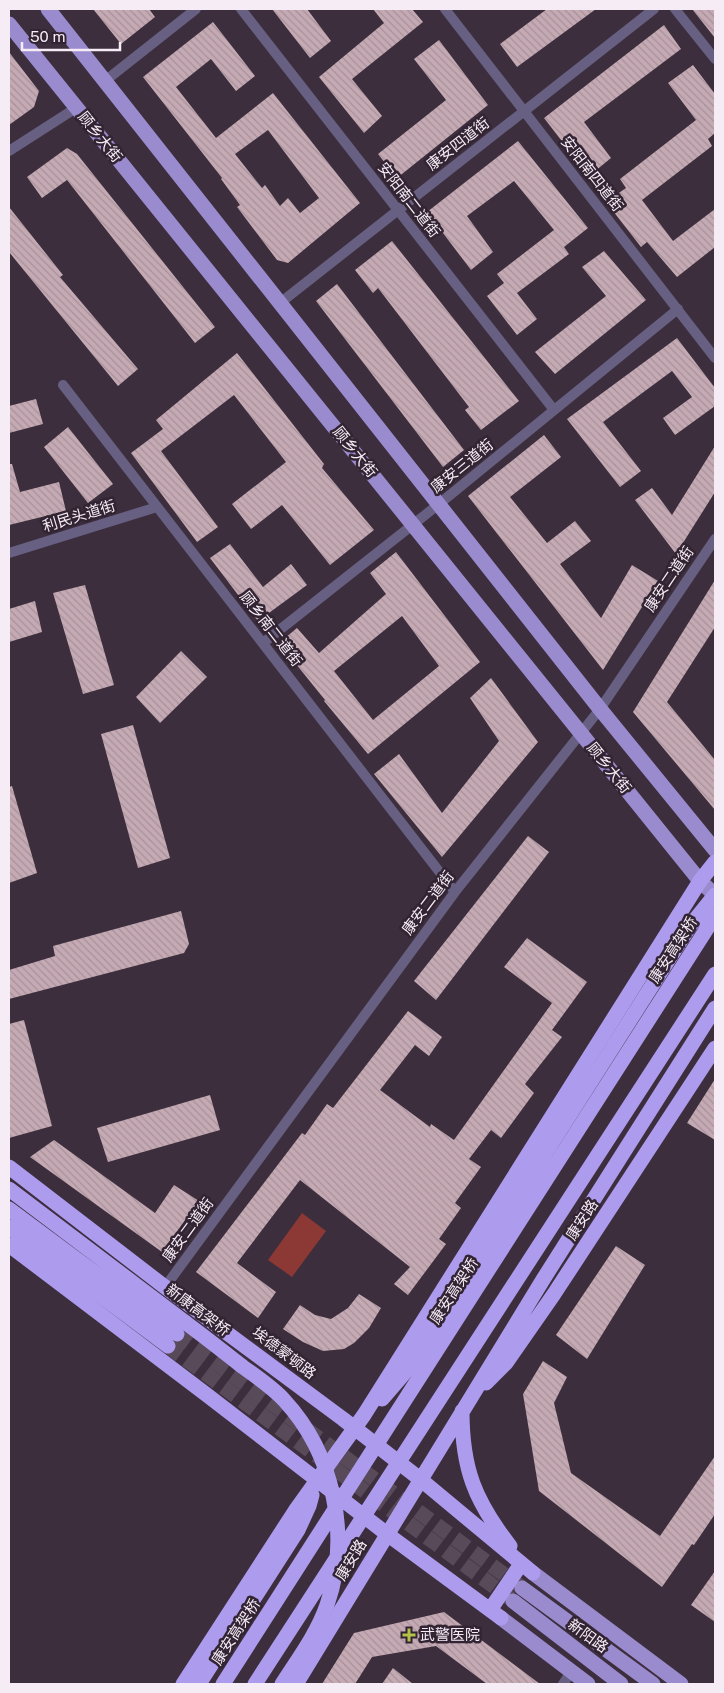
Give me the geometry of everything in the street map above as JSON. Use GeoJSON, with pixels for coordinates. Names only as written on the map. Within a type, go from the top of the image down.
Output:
{"type":"FeatureCollection","features":[{"type":"Feature","properties":{"kind":"highway"},"geometry":{"type":"LineString","coordinates":[[183,1684],[295,1511],[364,1415],[700,881],[715,862]]}},
{"type":"Feature","properties":{"kind":"highway"},"geometry":{"type":"LineString","coordinates":[[364,1415],[377,1404],[407,1370],[690,926],[715,895]]}},
{"type":"Feature","properties":{"kind":"highway","name":"康安高架桥"},"geometry":{"type":"LineString","coordinates":[[223,1684],[715,916]]}},
{"type":"Feature","properties":{"kind":"highway"},"geometry":{"type":"LineString","coordinates":[[255,1684],[715,974]]}},
{"type":"Feature","properties":{"kind":"highway","name":"康安路"},"geometry":{"type":"LineString","coordinates":[[296,1684],[464,1406],[715,1008]]}},
{"type":"Feature","properties":{"kind":"highway","name":"康安路"},"geometry":{"type":"LineString","coordinates":[[464,1406],[506,1363],[554,1294],[715,1048]]}},
{"type":"Feature","properties":{"kind":"highway","name":"埃德蒙顿路"},"geometry":{"type":"LineString","coordinates":[[9,1167],[165,1287],[344,1419],[420,1479],[527,1569]]}},
{"type":"Feature","properties":{"kind":"highway","name":"新康高架桥"},"geometry":{"type":"LineString","coordinates":[[9,1189],[269,1386],[298,1417],[314,1442],[323,1460],[334,1501],[337,1544],[334,1578],[327,1606],[317,1629],[282,1684]]}},
{"type":"Feature","properties":{"kind":"highway"},"geometry":{"type":"LineString","coordinates":[[9,1209],[173,1340],[9,1227]]}},
{"type":"Feature","properties":{"kind":"highway"},"geometry":{"type":"LineString","coordinates":[[9,1246],[495,1614],[527,1569],[494,1525],[475,1490],[468,1472],[464,1450],[464,1406]]}},
{"type":"Feature","properties":{"kind":"highway"},"geometry":{"type":"LineString","coordinates":[[199,1684],[298,1530],[309,1506],[315,1483]]}},
{"type":"Feature","properties":{"kind":"main road","name":"顾乡大街"},"geometry":{"type":"LineString","coordinates":[[48,9],[600,709],[715,850]]}},
{"type":"Feature","properties":{"kind":"main road","name":"顾乡大街"},"geometry":{"type":"LineString","coordinates":[[9,24],[700,881],[715,895]]}},
{"type":"Feature","properties":{"kind":"main road"},"geometry":{"type":"LineString","coordinates":[[527,1569],[681,1684]]}},
{"type":"Feature","properties":{"kind":"main road","name":"新阳路"},"geometry":{"type":"LineString","coordinates":[[522,1588],[653,1684]]}},
{"type":"Feature","properties":{"kind":"main road","name":"新阳路"},"geometry":{"type":"LineString","coordinates":[[513,1601],[621,1684]]}},
{"type":"Feature","properties":{"kind":"main road"},"geometry":{"type":"LineString","coordinates":[[495,1614],[567,1678],[588,1684]]}},
{"type":"Feature","properties":{"kind":"street"},"geometry":{"type":"LineString","coordinates":[[104,81],[196,9]]}},
{"type":"Feature","properties":{"kind":"street","name":"安阳南二道街"},"geometry":{"type":"LineString","coordinates":[[241,9],[554,410]]}},
{"type":"Feature","properties":{"kind":"street","name":"安阳南四道街"},"geometry":{"type":"LineString","coordinates":[[445,9],[715,358]]}},
{"type":"Feature","properties":{"kind":"street","name":"康安四道街"},"geometry":{"type":"LineString","coordinates":[[280,303],[654,9]]}},
{"type":"Feature","properties":{"kind":"street"},"geometry":{"type":"LineString","coordinates":[[675,9],[715,59]]}},
{"type":"Feature","properties":{"kind":"street"},"geometry":{"type":"LineString","coordinates":[[9,150],[76,108]]}},
{"type":"Feature","properties":{"kind":"street","name":"康安三道街"},"geometry":{"type":"LineString","coordinates":[[262,644],[678,309]]}},
{"type":"Feature","properties":{"kind":"street","name":"顾乡南二道街"},"geometry":{"type":"LineString","coordinates":[[63,385],[455,892]]}},
{"type":"Feature","properties":{"kind":"street","name":"利民头道街"},"geometry":{"type":"LineString","coordinates":[[9,553],[157,507]]}},
{"type":"Feature","properties":{"kind":"street","name":"康安二道街"},"geometry":{"type":"LineString","coordinates":[[165,1287],[455,892],[600,709],[715,539]]}},
{"type":"Feature","properties":{"kind":"shaded area"},"geometry":{"type":"Polygon","coordinates":[[[302,1213],[326,1231],[292,1277],[268,1260],[302,1213]]]}},
{"type":"Feature","properties":{"kind":"building"},"geometry":{"type":"Polygon","coordinates":[[[93,9],[149,9],[155,17],[121,44],[93,9]]]}},
{"type":"Feature","properties":{"kind":"building"},"geometry":{"type":"Polygon","coordinates":[[[272,9],[307,9],[331,41],[310,58],[272,9]]]}},
{"type":"Feature","properties":{"kind":"building"},"geometry":{"type":"Polygon","coordinates":[[[373,9],[412,9],[423,22],[352,79],[382,116],[364,133],[319,77],[384,23],[373,9]]]}},
{"type":"Feature","properties":{"kind":"building"},"geometry":{"type":"Polygon","coordinates":[[[547,9],[596,9],[517,67],[500,44],[547,9]]]}},
{"type":"Feature","properties":{"kind":"building"},"geometry":{"type":"Polygon","coordinates":[[[692,9],[715,9],[715,38],[692,9]]]}},
{"type":"Feature","properties":{"kind":"building"},"geometry":{"type":"Polygon","coordinates":[[[213,22],[255,76],[236,91],[211,59],[176,87],[216,138],[273,93],[360,203],[288,263],[277,260],[237,207],[240,205],[222,178],[143,77],[213,22]],[[268,130],[235,154],[262,188],[265,185],[280,206],[288,198],[300,213],[319,198],[268,130]]]}},
{"type":"Feature","properties":{"kind":"building"},"geometry":{"type":"Polygon","coordinates":[[[664,25],[681,49],[584,122],[611,158],[589,176],[544,118],[664,25]]]}},
{"type":"Feature","properties":{"kind":"building"},"geometry":{"type":"Polygon","coordinates":[[[439,40],[488,105],[397,178],[378,154],[446,100],[414,59],[439,40]]]}},
{"type":"Feature","properties":{"kind":"building"},"geometry":{"type":"Polygon","coordinates":[[[9,52],[39,91],[34,107],[9,125],[9,52]]]}},
{"type":"Feature","properties":{"kind":"building"},"geometry":{"type":"Polygon","coordinates":[[[693,65],[715,94],[715,133],[708,139],[712,146],[642,200],[673,241],[715,209],[715,247],[677,277],[647,242],[641,247],[606,202],[626,188],[620,179],[696,120],[668,83],[693,65]]]}},
{"type":"Feature","properties":{"kind":"building"},"geometry":{"type":"Polygon","coordinates":[[[518,141],[588,228],[564,247],[569,254],[517,293],[537,319],[517,335],[487,296],[504,283],[497,274],[554,230],[514,181],[467,216],[493,252],[471,270],[427,212],[518,141]]]}},
{"type":"Feature","properties":{"kind":"building"},"geometry":{"type":"Polygon","coordinates":[[[67,148],[77,154],[215,327],[195,343],[67,180],[42,198],[27,177],[67,148]]]}},
{"type":"Feature","properties":{"kind":"building"},"geometry":{"type":"Polygon","coordinates":[[[9,207],[63,275],[60,277],[138,369],[118,386],[9,252],[9,207]]]}},
{"type":"Feature","properties":{"kind":"building"},"geometry":{"type":"Polygon","coordinates":[[[392,241],[519,401],[481,430],[465,410],[469,407],[378,288],[373,293],[355,270],[392,241]]]}},
{"type":"Feature","properties":{"kind":"building"},"geometry":{"type":"Polygon","coordinates":[[[604,251],[646,300],[555,374],[535,352],[606,296],[582,267],[604,251]]]}},
{"type":"Feature","properties":{"kind":"building"},"geometry":{"type":"Polygon","coordinates":[[[337,284],[464,450],[443,467],[316,301],[337,284]]]}},
{"type":"Feature","properties":{"kind":"building"},"geometry":{"type":"Polygon","coordinates":[[[677,338],[715,388],[715,406],[675,435],[663,418],[692,397],[672,371],[603,422],[641,471],[620,487],[567,419],[677,338]]]}},
{"type":"Feature","properties":{"kind":"building"},"geometry":{"type":"Polygon","coordinates":[[[237,353],[324,464],[322,468],[374,530],[330,565],[282,505],[251,529],[232,504],[286,462],[234,395],[161,451],[218,527],[197,542],[131,453],[163,429],[156,420],[237,353]]]}},
{"type":"Feature","properties":{"kind":"building"},"geometry":{"type":"Polygon","coordinates":[[[36,399],[43,424],[9,433],[9,406],[36,399]]]}},
{"type":"Feature","properties":{"kind":"building"},"geometry":{"type":"Polygon","coordinates":[[[68,427],[113,484],[88,503],[44,447],[68,427]]]}},
{"type":"Feature","properties":{"kind":"building"},"geometry":{"type":"Polygon","coordinates":[[[544,435],[561,457],[510,497],[547,543],[575,521],[591,541],[560,564],[601,618],[632,565],[658,581],[603,670],[468,496],[544,435]]]}},
{"type":"Feature","properties":{"kind":"building"},"geometry":{"type":"Polygon","coordinates":[[[715,446],[715,492],[676,554],[635,500],[652,488],[672,515],[715,446]]]}},
{"type":"Feature","properties":{"kind":"building"},"geometry":{"type":"Polygon","coordinates":[[[9,464],[12,464],[20,492],[59,482],[66,511],[9,525],[9,464]]]}},
{"type":"Feature","properties":{"kind":"building"},"geometry":{"type":"Polygon","coordinates":[[[230,544],[263,587],[291,564],[307,585],[258,621],[210,558],[230,544]]]}},
{"type":"Feature","properties":{"kind":"building"},"geometry":{"type":"Polygon","coordinates":[[[396,552],[480,662],[368,754],[279,643],[297,628],[319,653],[386,594],[370,573],[396,552]],[[402,616],[334,671],[373,720],[439,666],[402,616]]]}},
{"type":"Feature","properties":{"kind":"building"},"geometry":{"type":"Polygon","coordinates":[[[715,580],[715,627],[667,702],[715,760],[715,810],[633,712],[715,580]]]}},
{"type":"Feature","properties":{"kind":"building"},"geometry":{"type":"Polygon","coordinates":[[[85,585],[114,685],[83,694],[53,593],[85,585]]]}},
{"type":"Feature","properties":{"kind":"building"},"geometry":{"type":"Polygon","coordinates":[[[35,601],[42,632],[9,642],[9,609],[35,601]]]}},
{"type":"Feature","properties":{"kind":"building"},"geometry":{"type":"Polygon","coordinates":[[[181,651],[207,677],[160,723],[136,697],[181,651]]]}},
{"type":"Feature","properties":{"kind":"building"},"geometry":{"type":"Polygon","coordinates":[[[491,678],[538,742],[442,857],[374,774],[399,754],[442,813],[499,741],[470,698],[491,678]]]}},
{"type":"Feature","properties":{"kind":"building"},"geometry":{"type":"Polygon","coordinates":[[[133,725],[170,858],[138,868],[101,734],[133,725]]]}},
{"type":"Feature","properties":{"kind":"building"},"geometry":{"type":"Polygon","coordinates":[[[12,786],[37,873],[9,883],[9,787],[12,786]]]}},
{"type":"Feature","properties":{"kind":"building"},"geometry":{"type":"Polygon","coordinates":[[[528,836],[549,852],[436,1000],[414,981],[528,836]]]}},
{"type":"Feature","properties":{"kind":"building"},"geometry":{"type":"Polygon","coordinates":[[[181,911],[189,944],[184,953],[9,999],[9,970],[55,956],[53,946],[181,911]]]}},
{"type":"Feature","properties":{"kind":"building"},"geometry":{"type":"Polygon","coordinates":[[[527,938],[587,982],[552,1030],[562,1037],[525,1084],[534,1093],[501,1138],[491,1130],[469,1159],[481,1167],[455,1203],[461,1208],[439,1239],[446,1244],[408,1295],[394,1284],[410,1267],[300,1180],[237,1263],[276,1292],[258,1318],[196,1272],[302,1133],[305,1135],[327,1104],[333,1108],[408,1011],[442,1037],[429,1056],[415,1045],[380,1090],[430,1127],[431,1124],[454,1140],[552,1003],[504,967],[527,938]]]}},
{"type":"Feature","properties":{"kind":"building"},"geometry":{"type":"Polygon","coordinates":[[[24,1020],[52,1126],[9,1138],[9,1024],[24,1020]]]}},
{"type":"Feature","properties":{"kind":"building"},"geometry":{"type":"Polygon","coordinates":[[[715,1079],[715,1140],[687,1123],[715,1079]]]}},
{"type":"Feature","properties":{"kind":"building"},"geometry":{"type":"Polygon","coordinates":[[[210,1095],[220,1130],[108,1162],[97,1128],[210,1095]]]}},
{"type":"Feature","properties":{"kind":"building"},"geometry":{"type":"Polygon","coordinates":[[[54,1140],[155,1213],[174,1185],[199,1201],[162,1252],[30,1157],[54,1140]]]}},
{"type":"Feature","properties":{"kind":"building"},"geometry":{"type":"Polygon","coordinates":[[[616,1246],[645,1265],[587,1359],[556,1335],[616,1246]]]}},
{"type":"Feature","properties":{"kind":"building"},"geometry":{"type":"Polygon","coordinates":[[[359,1294],[381,1308],[369,1328],[354,1343],[344,1349],[323,1351],[303,1342],[283,1329],[300,1305],[315,1315],[331,1319],[348,1308],[359,1294]]]}},
{"type":"Feature","properties":{"kind":"building"},"geometry":{"type":"Polygon","coordinates":[[[543,1361],[567,1377],[554,1403],[571,1473],[660,1536],[715,1456],[715,1514],[662,1587],[539,1491],[523,1394],[543,1361]]]}},
{"type":"Feature","properties":{"kind":"building"},"geometry":{"type":"Polygon","coordinates":[[[715,1571],[715,1622],[691,1605],[715,1571]]]}},
{"type":"Feature","properties":{"kind":"building"},"geometry":{"type":"Polygon","coordinates":[[[444,1612],[540,1684],[487,1684],[436,1646],[372,1657],[355,1684],[322,1684],[354,1633],[444,1612]]]}},
{"type":"Feature","properties":{"kind":"building"},"geometry":{"type":"Polygon","coordinates":[[[393,1668],[413,1684],[382,1684],[393,1668]]]}},
{"type":"Feature","properties":{"kind":"tunnel"},"geometry":{"type":"LineString","coordinates":[[177,1334],[521,1587]]}},
{"type":"Feature","properties":{"kind":"tunnel"},"geometry":{"type":"LineString","coordinates":[[168,1346],[511,1599]]}},
{"type":"Feature","properties":{"kind":"place","name":"武警医院"},"geometry":{"type":"Point","coordinates":[409,1635]}}]}
